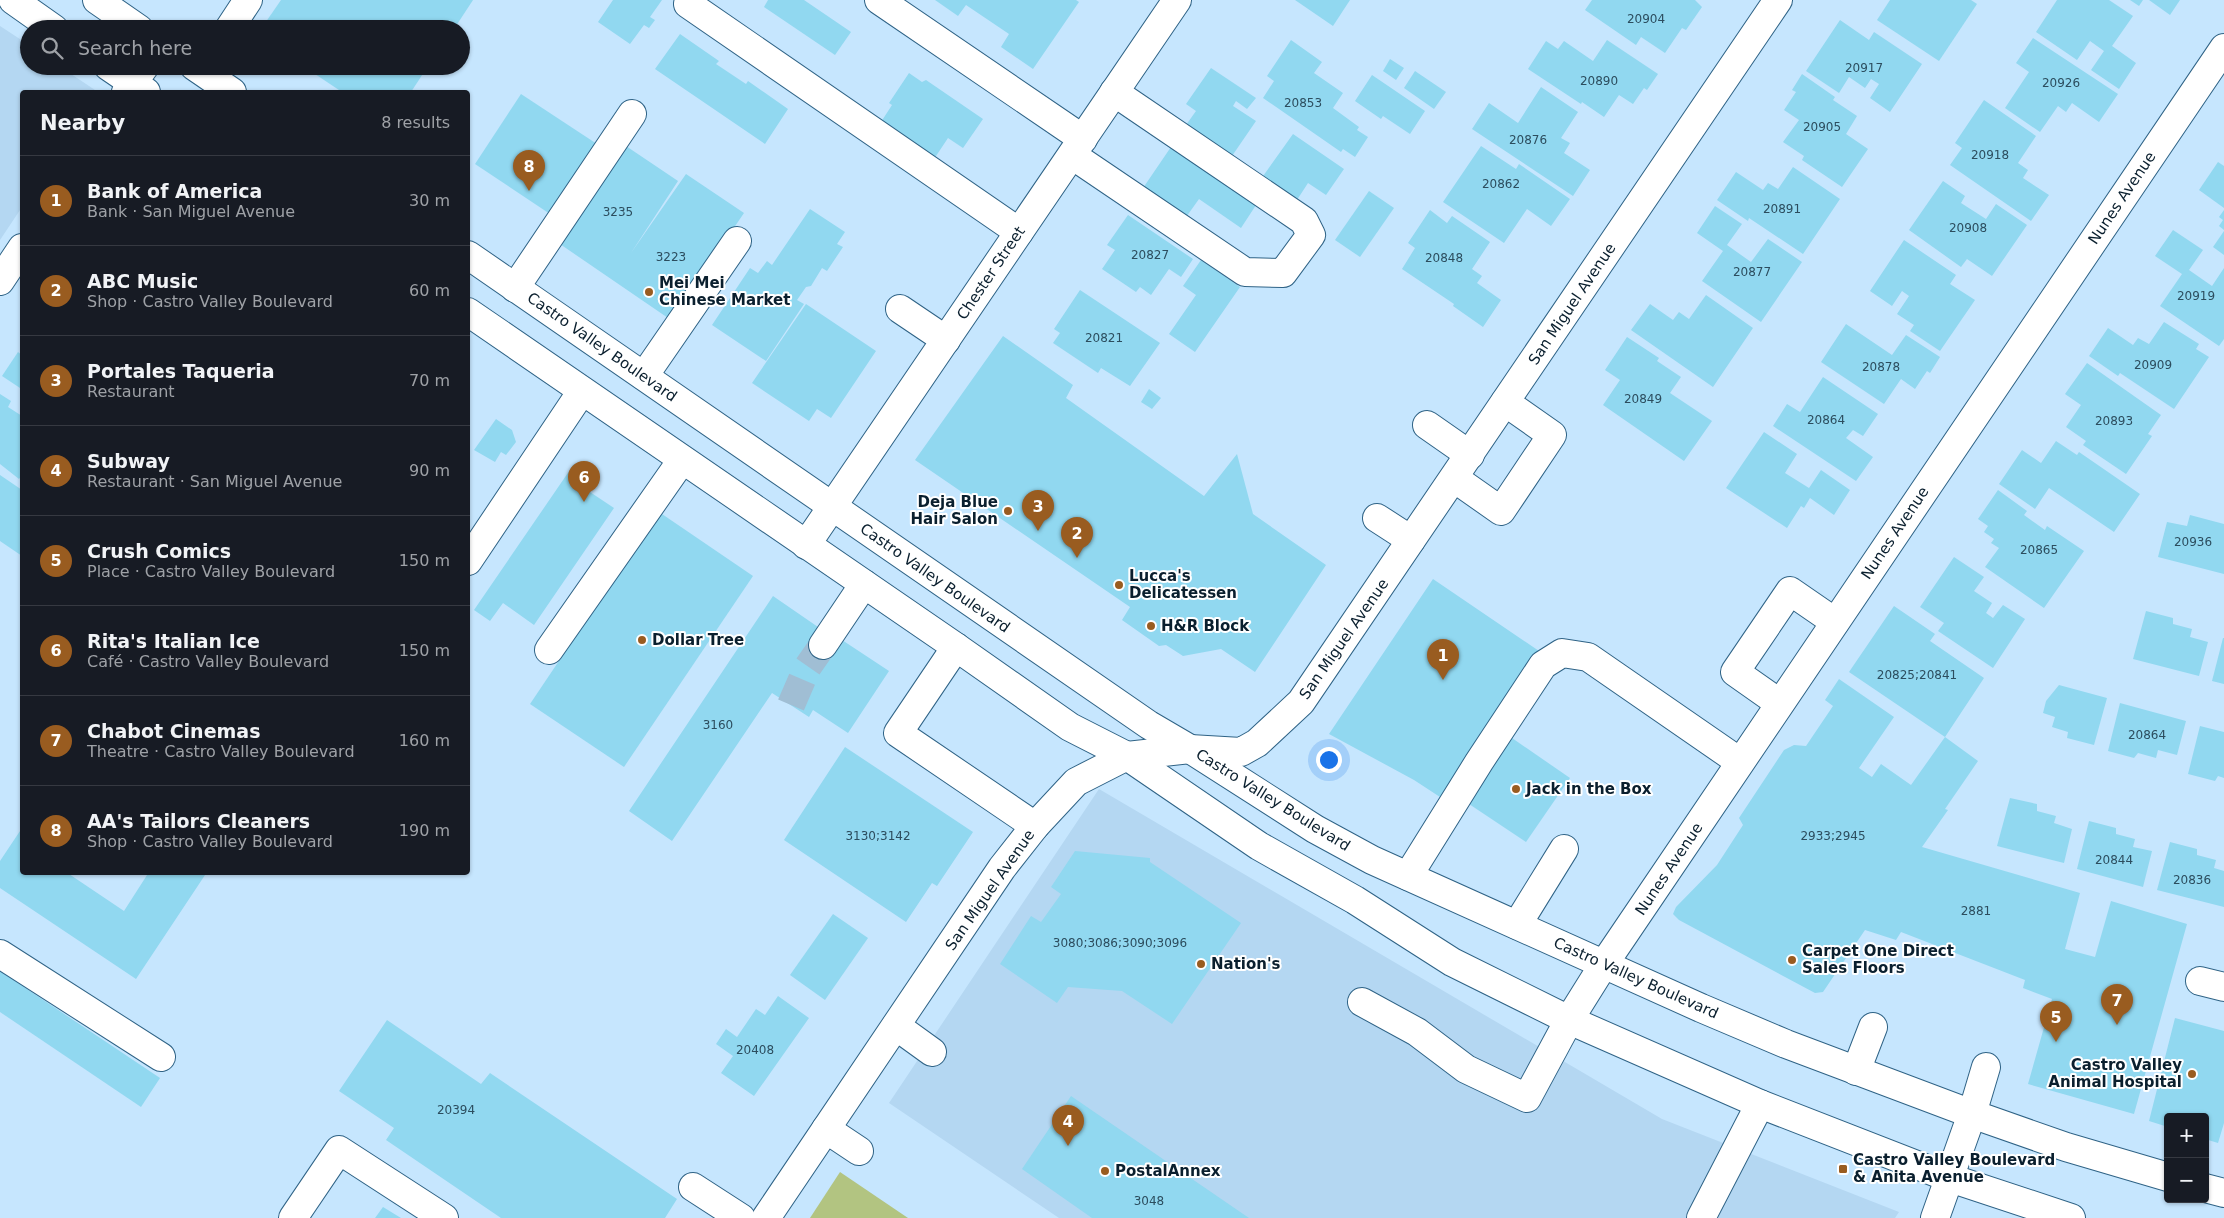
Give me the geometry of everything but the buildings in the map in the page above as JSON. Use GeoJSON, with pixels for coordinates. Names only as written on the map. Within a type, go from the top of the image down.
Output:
{"type":"FeatureCollection","features":[{"type":"Feature","properties":{"kind":"main road"},"geometry":{"type":"LineString","coordinates":[[13,0],[41,20]]}},
{"type":"Feature","properties":{"kind":"main road"},"geometry":{"type":"LineString","coordinates":[[97,0],[126,20]]}},
{"type":"Feature","properties":{"kind":"main road"},"geometry":{"type":"LineString","coordinates":[[234,20],[248,0]]}},
{"type":"Feature","properties":{"kind":"main road"},"geometry":{"type":"LineString","coordinates":[[879,0],[1246,272],[1283,273],[1311,235],[1304,221],[1114,92]]}},
{"type":"Feature","properties":{"kind":"main road","name":"Chester Street"},"geometry":{"type":"LineString","coordinates":[[806,545],[1177,0]]}},
{"type":"Feature","properties":{"kind":"main road","name":"San Miguel Avenue"},"geometry":{"type":"LineString","coordinates":[[766,1218],[1002,868],[1035,826],[1076,782],[1127,756],[1190,749],[1241,752],[1257,743],[1300,702],[1778,0]]}},
{"type":"Feature","properties":{"kind":"main road"},"geometry":{"type":"LineString","coordinates":[[688,4],[1019,232]]}},
{"type":"Feature","properties":{"kind":"main road","name":"Nunes Avenue"},"geometry":{"type":"LineString","coordinates":[[1362,1002],[1416,1032],[1466,1069],[1527,1098],[1569,1020],[1604,964],[2224,48]]}},
{"type":"Feature","properties":{"kind":"main road"},"geometry":{"type":"LineString","coordinates":[[122,75],[137,84]]}},
{"type":"Feature","properties":{"kind":"main road"},"geometry":{"type":"LineString","coordinates":[[209,75],[229,90]]}},
{"type":"Feature","properties":{"kind":"main road"},"geometry":{"type":"LineString","coordinates":[[515,288],[632,114]]}},
{"type":"Feature","properties":{"kind":"main road"},"geometry":{"type":"LineString","coordinates":[[644,376],[737,241]]}},
{"type":"Feature","properties":{"kind":"main road"},"geometry":{"type":"LineString","coordinates":[[0,281],[20,251]]}},
{"type":"Feature","properties":{"kind":"main road","name":"Castro Valley Boulevard"},"geometry":{"type":"LineString","coordinates":[[470,256],[1149,725],[1315,829],[1372,860],[1701,1008],[1856,1071],[2066,1147],[2164,1176]]}},
{"type":"Feature","properties":{"kind":"main road"},"geometry":{"type":"LineString","coordinates":[[900,309],[946,340]]}},
{"type":"Feature","properties":{"kind":"main road"},"geometry":{"type":"LineString","coordinates":[[470,313],[956,646],[1070,727],[1127,756],[1259,846],[1355,900],[1452,962],[1569,1020],[1760,1104],[1950,1178],[2071,1218]]}},
{"type":"Feature","properties":{"kind":"main road"},"geometry":{"type":"LineString","coordinates":[[470,558],[582,391]]}},
{"type":"Feature","properties":{"kind":"main road"},"geometry":{"type":"LineString","coordinates":[[1454,478],[1501,511],[1552,434],[1505,402]]}},
{"type":"Feature","properties":{"kind":"main road"},"geometry":{"type":"LineString","coordinates":[[1427,425],[1470,454]]}},
{"type":"Feature","properties":{"kind":"main road"},"geometry":{"type":"LineString","coordinates":[[549,650],[682,460]]}},
{"type":"Feature","properties":{"kind":"main road"},"geometry":{"type":"LineString","coordinates":[[1378,518],[1411,540]]}},
{"type":"Feature","properties":{"kind":"main road"},"geometry":{"type":"LineString","coordinates":[[823,645],[864,584]]}},
{"type":"Feature","properties":{"kind":"main road"},"geometry":{"type":"LineString","coordinates":[[1779,703],[1736,672],[1790,592],[1835,622]]}},
{"type":"Feature","properties":{"kind":"main road"},"geometry":{"type":"LineString","coordinates":[[956,646],[898,732],[1035,826]]}},
{"type":"Feature","properties":{"kind":"main road"},"geometry":{"type":"LineString","coordinates":[[1408,876],[1478,762],[1543,665],[1562,653],[1588,656],[1740,762]]}},
{"type":"Feature","properties":{"kind":"main road"},"geometry":{"type":"LineString","coordinates":[[1517,925],[1564,849]]}},
{"type":"Feature","properties":{"kind":"main road"},"geometry":{"type":"LineString","coordinates":[[0,954],[161,1057]]}},
{"type":"Feature","properties":{"kind":"main road"},"geometry":{"type":"LineString","coordinates":[[896,1026],[932,1052]]}},
{"type":"Feature","properties":{"kind":"main road"},"geometry":{"type":"LineString","coordinates":[[1856,1071],[1873,1027]]}},
{"type":"Feature","properties":{"kind":"main road"},"geometry":{"type":"LineString","coordinates":[[1935,1218],[1972,1114],[1986,1067]]}},
{"type":"Feature","properties":{"kind":"main road"},"geometry":{"type":"LineString","coordinates":[[1701,1218],[1760,1104]]}},
{"type":"Feature","properties":{"kind":"main road"},"geometry":{"type":"LineString","coordinates":[[826,1129],[859,1151]]}},
{"type":"Feature","properties":{"kind":"main road"},"geometry":{"type":"LineString","coordinates":[[293,1218],[339,1150],[444,1218]]}},
{"type":"Feature","properties":{"kind":"main road"},"geometry":{"type":"LineString","coordinates":[[694,1187],[741,1218]]}},
{"type":"Feature","properties":{"kind":"main road"},"geometry":{"type":"LineString","coordinates":[[2209,1189],[2224,1193]]}},
{"type":"Feature","properties":{"kind":"shaded area"},"geometry":{"type":"Polygon","coordinates":[[[0,26],[20,39],[20,75],[72,75],[95,90],[20,90],[20,210],[0,240],[0,26]]]}},
{"type":"Feature","properties":{"kind":"shaded area"},"geometry":{"type":"Polygon","coordinates":[[[1099,789],[1662,1119],[1899,1212],[1895,1218],[1059,1218],[889,1103],[1099,789]]]}},
{"type":"Feature","properties":{"kind":"green space"},"geometry":{"type":"Polygon","coordinates":[[[840,1172],[908,1218],[810,1218],[840,1172]]]}},
{"type":"Feature","properties":{"kind":"tunnel"},"geometry":{"type":"LineString","coordinates":[[791,705],[807,668],[823,645]]}},
{"type":"Feature","properties":{"kind":"place","name":"AA's Tailors Cleaners"},"geometry":{"type":"Point","coordinates":[529,191]}},
{"type":"Feature","properties":{"kind":"place","name":"Mei Mei Chinese Market"},"geometry":{"type":"Point","coordinates":[649,292]}},
{"type":"Feature","properties":{"kind":"place","name":"Rita's Italian Ice"},"geometry":{"type":"Point","coordinates":[584,502]}},
{"type":"Feature","properties":{"kind":"place","name":"Deja Blue Hair Salon"},"geometry":{"type":"Point","coordinates":[1008,511]}},
{"type":"Feature","properties":{"kind":"place","name":"Portales Taqueria"},"geometry":{"type":"Point","coordinates":[1038,531]}},
{"type":"Feature","properties":{"kind":"place","name":"ABC Music"},"geometry":{"type":"Point","coordinates":[1077,558]}},
{"type":"Feature","properties":{"kind":"place","name":"Lucca's Delicatessen"},"geometry":{"type":"Point","coordinates":[1119,585]}},
{"type":"Feature","properties":{"kind":"place","name":"H&R Block"},"geometry":{"type":"Point","coordinates":[1151,626]}},
{"type":"Feature","properties":{"kind":"place","name":"Dollar Tree"},"geometry":{"type":"Point","coordinates":[642,640]}},
{"type":"Feature","properties":{"kind":"place","name":"Bank of America"},"geometry":{"type":"Point","coordinates":[1443,680]}},
{"type":"Feature","properties":{"kind":"place","name":"Jack in the Box"},"geometry":{"type":"Point","coordinates":[1516,789]}},
{"type":"Feature","properties":{"kind":"place","name":"Carpet One Direct Sales Floors"},"geometry":{"type":"Point","coordinates":[1792,960]}},
{"type":"Feature","properties":{"kind":"place","name":"Nation's"},"geometry":{"type":"Point","coordinates":[1201,964]}},
{"type":"Feature","properties":{"kind":"place","name":"Chabot Cinemas"},"geometry":{"type":"Point","coordinates":[2117,1025]}},
{"type":"Feature","properties":{"kind":"place","name":"Crush Comics"},"geometry":{"type":"Point","coordinates":[2056,1042]}},
{"type":"Feature","properties":{"kind":"place","name":"Castro Valley Animal Hospital"},"geometry":{"type":"Point","coordinates":[2192,1074]}},
{"type":"Feature","properties":{"kind":"place","name":"Subway"},"geometry":{"type":"Point","coordinates":[1068,1146]}},
{"type":"Feature","properties":{"kind":"place","name":"Castro Valley Boulevard & Anita Avenue"},"geometry":{"type":"Point","coordinates":[1843,1169]}},
{"type":"Feature","properties":{"kind":"place","name":"PostalAnnex"},"geometry":{"type":"Point","coordinates":[1105,1171]}}]}
